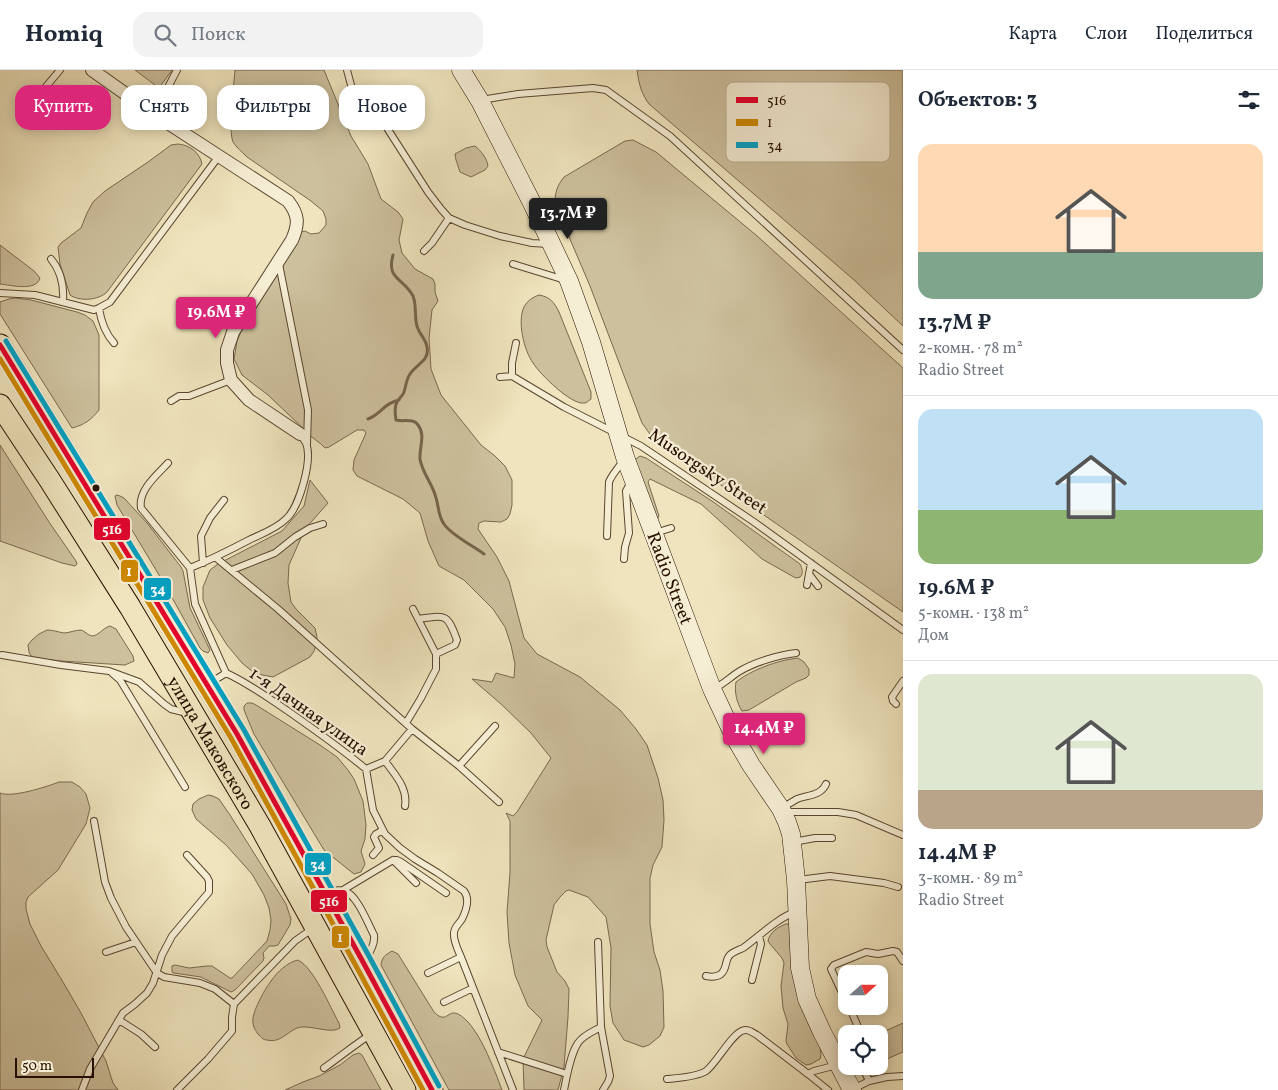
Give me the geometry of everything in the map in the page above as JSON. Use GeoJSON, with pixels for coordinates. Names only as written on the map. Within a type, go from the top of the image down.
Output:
{"type":"FeatureCollection","features":[{"type":"Feature","properties":{"kind":"highway","name":"улица Маковского"},"geometry":{"type":"LineString","coordinates":[[0,345],[206,685],[334,891],[363,962],[432,1090]]}},
{"type":"Feature","properties":{"kind":"highway","name":"улица Маковского"},"geometry":{"type":"LineString","coordinates":[[0,405],[130,607],[260,826],[405,1090]]}},
{"type":"Feature","properties":{"kind":"main road","name":"Radio Street"},"geometry":{"type":"LineString","coordinates":[[461,70],[480,101],[569,281],[592,342],[625,457],[712,690],[732,734],[788,822],[796,880],[800,968],[807,999],[838,1065]]}},
{"type":"Feature","properties":{"kind":"main road","name":"Radio Street"},"geometry":{"type":"LineString","coordinates":[[844,1075],[852,1090]]}},
{"type":"Feature","properties":{"kind":"street"},"geometry":{"type":"LineString","coordinates":[[92,70],[121,91]]}},
{"type":"Feature","properties":{"kind":"street"},"geometry":{"type":"LineString","coordinates":[[179,130],[288,201],[295,212],[298,224],[292,240],[233,332],[226,350],[231,380],[249,400],[303,439]]}},
{"type":"Feature","properties":{"kind":"lane"},"geometry":{"type":"LineString","coordinates":[[47,85],[60,70]]}},
{"type":"Feature","properties":{"kind":"lane"},"geometry":{"type":"LineString","coordinates":[[169,85],[177,70]]}},
{"type":"Feature","properties":{"kind":"lane"},"geometry":{"type":"LineString","coordinates":[[347,70],[352,89],[380,117],[428,192],[449,218],[500,236],[532,243],[552,244]]}},
{"type":"Feature","properties":{"kind":"lane"},"geometry":{"type":"LineString","coordinates":[[480,101],[487,98],[518,94],[593,88],[606,90],[670,136],[903,350]]}},
{"type":"Feature","properties":{"kind":"lane"},"geometry":{"type":"LineString","coordinates":[[0,293],[35,294],[94,310],[110,302],[219,155]]}},
{"type":"Feature","properties":{"kind":"lane"},"geometry":{"type":"LineString","coordinates":[[424,251],[432,243],[449,218]]}},
{"type":"Feature","properties":{"kind":"lane"},"geometry":{"type":"LineString","coordinates":[[51,259],[57,266],[64,291],[63,302]]}},
{"type":"Feature","properties":{"kind":"lane"},"geometry":{"type":"LineString","coordinates":[[190,568],[280,524],[290,515],[296,505],[305,480],[307,464],[303,439],[308,410],[278,262]]}},
{"type":"Feature","properties":{"kind":"lane"},"geometry":{"type":"LineString","coordinates":[[513,264],[569,281]]}},
{"type":"Feature","properties":{"kind":"lane"},"geometry":{"type":"LineString","coordinates":[[99,308],[105,330],[114,343]]}},
{"type":"Feature","properties":{"kind":"lane"},"geometry":{"type":"LineString","coordinates":[[500,377],[512,376],[512,363],[516,343]]}},
{"type":"Feature","properties":{"kind":"lane","name":"Musorgsky Street"},"geometry":{"type":"LineString","coordinates":[[512,376],[564,407],[641,446],[754,522],[903,630]]}},
{"type":"Feature","properties":{"kind":"lane"},"geometry":{"type":"LineString","coordinates":[[171,401],[179,396],[189,396],[231,380]]}},
{"type":"Feature","properties":{"kind":"lane"},"geometry":{"type":"LineString","coordinates":[[607,536],[609,482],[625,457]]}},
{"type":"Feature","properties":{"kind":"lane"},"geometry":{"type":"LineString","coordinates":[[168,463],[143,493],[140,501],[141,508],[190,568],[195,604],[226,673]]}},
{"type":"Feature","properties":{"kind":"lane"},"geometry":{"type":"LineString","coordinates":[[624,559],[629,533],[626,491],[634,479]]}},
{"type":"Feature","properties":{"kind":"lane"},"geometry":{"type":"LineString","coordinates":[[203,563],[201,536],[210,518],[224,500]]}},
{"type":"Feature","properties":{"kind":"lane"},"geometry":{"type":"LineString","coordinates":[[232,570],[274,553],[310,528],[323,524]]}},
{"type":"Feature","properties":{"kind":"lane"},"geometry":{"type":"LineString","coordinates":[[653,534],[670,528]]}},
{"type":"Feature","properties":{"kind":"lane"},"geometry":{"type":"LineString","coordinates":[[215,557],[278,609],[412,730],[459,766],[499,802]]}},
{"type":"Feature","properties":{"kind":"lane"},"geometry":{"type":"LineString","coordinates":[[807,585],[811,564]]}},
{"type":"Feature","properties":{"kind":"lane"},"geometry":{"type":"LineString","coordinates":[[809,574],[818,586]]}},
{"type":"Feature","properties":{"kind":"lane"},"geometry":{"type":"LineString","coordinates":[[406,723],[436,669],[436,654],[413,609]]}},
{"type":"Feature","properties":{"kind":"lane"},"geometry":{"type":"LineString","coordinates":[[418,619],[446,618],[451,623],[457,640],[455,645],[436,654]]}},
{"type":"Feature","properties":{"kind":"lane"},"geometry":{"type":"LineString","coordinates":[[712,690],[748,667],[785,654],[796,653]]}},
{"type":"Feature","properties":{"kind":"lane"},"geometry":{"type":"LineString","coordinates":[[2,655],[109,671],[139,682],[171,709],[194,715]]}},
{"type":"Feature","properties":{"kind":"lane"},"geometry":{"type":"LineString","coordinates":[[109,671],[120,680],[185,787]]}},
{"type":"Feature","properties":{"kind":"lane","name":"1-я Дачная улица"},"geometry":{"type":"LineString","coordinates":[[206,685],[226,673],[236,678],[323,735],[366,769],[385,761],[412,730]]}},
{"type":"Feature","properties":{"kind":"lane"},"geometry":{"type":"LineString","coordinates":[[896,704],[892,696],[903,681]]}},
{"type":"Feature","properties":{"kind":"lane"},"geometry":{"type":"LineString","coordinates":[[459,766],[495,726]]}},
{"type":"Feature","properties":{"kind":"lane"},"geometry":{"type":"LineString","coordinates":[[385,761],[402,784],[406,796],[405,806]]}},
{"type":"Feature","properties":{"kind":"lane"},"geometry":{"type":"LineString","coordinates":[[366,769],[373,810],[383,830],[400,848],[464,891],[467,895],[462,918],[454,934],[460,957],[512,1090]]}},
{"type":"Feature","properties":{"kind":"lane"},"geometry":{"type":"LineString","coordinates":[[782,810],[798,799],[816,794],[826,784]]}},
{"type":"Feature","properties":{"kind":"lane"},"geometry":{"type":"LineString","coordinates":[[782,810],[838,812],[856,816],[903,835]]}},
{"type":"Feature","properties":{"kind":"lane"},"geometry":{"type":"LineString","coordinates":[[94,821],[105,882],[117,912],[156,972],[164,978],[200,983],[215,989],[234,1004]]}},
{"type":"Feature","properties":{"kind":"lane"},"geometry":{"type":"LineString","coordinates":[[373,855],[379,848],[374,837],[383,830]]}},
{"type":"Feature","properties":{"kind":"lane"},"geometry":{"type":"LineString","coordinates":[[792,842],[815,838],[832,838]]}},
{"type":"Feature","properties":{"kind":"lane"},"geometry":{"type":"LineString","coordinates":[[82,1090],[90,1070],[123,1012],[135,1004],[147,992],[153,983],[162,955],[172,936],[209,892],[207,877],[187,855]]}},
{"type":"Feature","properties":{"kind":"lane"},"geometry":{"type":"LineString","coordinates":[[334,891],[393,860],[397,860],[446,893]]}},
{"type":"Feature","properties":{"kind":"lane"},"geometry":{"type":"LineString","coordinates":[[393,860],[416,883]]}},
{"type":"Feature","properties":{"kind":"lane"},"geometry":{"type":"LineString","coordinates":[[796,880],[830,876],[884,883],[898,887]]}},
{"type":"Feature","properties":{"kind":"lane"},"geometry":{"type":"LineString","coordinates":[[706,976],[721,974],[731,954],[740,950],[785,916],[797,912]]}},
{"type":"Feature","properties":{"kind":"lane"},"geometry":{"type":"LineString","coordinates":[[177,1090],[208,1059],[232,1031],[234,1004],[296,940],[315,926]]}},
{"type":"Feature","properties":{"kind":"lane"},"geometry":{"type":"LineString","coordinates":[[752,980],[761,944],[759,936]]}},
{"type":"Feature","properties":{"kind":"lane"},"geometry":{"type":"LineString","coordinates":[[106,952],[136,942]]}},
{"type":"Feature","properties":{"kind":"lane"},"geometry":{"type":"LineString","coordinates":[[598,942],[602,1027],[610,1076],[603,1090]]}},
{"type":"Feature","properties":{"kind":"lane"},"geometry":{"type":"LineString","coordinates":[[838,984],[831,969],[834,965],[866,952],[878,954],[893,951],[897,952],[903,961]]}},
{"type":"Feature","properties":{"kind":"lane"},"geometry":{"type":"LineString","coordinates":[[428,973],[460,957]]}},
{"type":"Feature","properties":{"kind":"lane"},"geometry":{"type":"LineString","coordinates":[[444,1002],[473,988]]}},
{"type":"Feature","properties":{"kind":"lane"},"geometry":{"type":"LineString","coordinates":[[119,1020],[141,1034],[155,1048]]}},
{"type":"Feature","properties":{"kind":"lane"},"geometry":{"type":"LineString","coordinates":[[564,1090],[570,1063],[578,1043],[588,1034],[602,1027]]}},
{"type":"Feature","properties":{"kind":"lane"},"geometry":{"type":"LineString","coordinates":[[667,1079],[705,1071],[740,1030],[748,1030],[828,1090]]}},
{"type":"Feature","properties":{"kind":"lane"},"geometry":{"type":"LineString","coordinates":[[324,1068],[337,1060],[354,1044],[374,1033]]}},
{"type":"Feature","properties":{"kind":"lane"},"geometry":{"type":"LineString","coordinates":[[498,1052],[567,1074]]}},
{"type":"Feature","properties":{"kind":"lane"},"geometry":{"type":"LineString","coordinates":[[808,1074],[838,1065]]}},
{"type":"Feature","properties":{"kind":"lane"},"geometry":{"type":"LineString","coordinates":[[866,1075],[869,1081]]}},
{"type":"Feature","properties":{"kind":"lane"},"geometry":{"type":"LineString","coordinates":[[852,1090],[869,1081],[903,1076]]}},
{"type":"Feature","properties":{"kind":"shaded area"},"geometry":{"type":"Polygon","coordinates":[[[135,70],[172,70],[161,85],[155,85],[135,70]]]}},
{"type":"Feature","properties":{"kind":"shaded area"},"geometry":{"type":"Polygon","coordinates":[[[235,70],[324,70],[339,107],[339,130],[349,130],[368,164],[381,199],[398,212],[403,219],[399,240],[402,253],[415,269],[433,279],[435,284],[438,301],[432,310],[429,338],[431,369],[441,395],[481,445],[505,466],[512,480],[512,505],[507,519],[501,522],[484,521],[479,523],[478,529],[497,557],[509,581],[524,638],[537,654],[580,677],[620,710],[647,745],[658,778],[663,800],[664,820],[662,847],[653,865],[650,878],[650,924],[663,991],[664,1027],[660,1036],[649,1045],[643,1047],[624,1040],[613,1023],[610,1006],[611,948],[606,917],[588,897],[569,890],[566,891],[554,905],[546,940],[557,972],[569,989],[564,1067],[558,1090],[524,1090],[523,1059],[542,1020],[528,1006],[515,975],[509,943],[507,912],[510,873],[510,821],[506,813],[513,816],[517,812],[551,758],[531,733],[472,679],[492,682],[496,673],[514,678],[515,664],[505,627],[493,609],[464,580],[439,566],[428,541],[420,513],[403,499],[357,476],[353,470],[354,460],[366,433],[364,430],[357,430],[325,448],[268,395],[242,375],[234,359],[237,341],[245,323],[301,232],[319,233],[326,225],[326,219],[323,211],[311,201],[237,148],[233,142],[232,130],[329,130],[329,85],[234,85],[235,70]]]}},
{"type":"Feature","properties":{"kind":"shaded area"},"geometry":{"type":"Polygon","coordinates":[[[637,70],[903,70],[903,326],[853,279],[649,104],[644,96],[637,70]]]}},
{"type":"Feature","properties":{"kind":"shaded area"},"geometry":{"type":"Polygon","coordinates":[[[633,140],[656,152],[756,235],[903,368],[903,612],[652,437],[642,423],[590,286],[555,204],[557,189],[564,177],[625,141],[633,140]]]}},
{"type":"Feature","properties":{"kind":"shaded area"},"geometry":{"type":"Polygon","coordinates":[[[178,144],[194,150],[202,164],[104,295],[89,299],[79,299],[70,295],[60,264],[58,247],[81,228],[93,202],[105,191],[171,145],[178,144]]]}},
{"type":"Feature","properties":{"kind":"shaded area"},"geometry":{"type":"Polygon","coordinates":[[[475,146],[483,155],[488,166],[485,170],[471,177],[460,172],[455,154],[475,146]]]}},
{"type":"Feature","properties":{"kind":"shaded area"},"geometry":{"type":"Polygon","coordinates":[[[0,245],[34,271],[40,278],[38,282],[34,285],[23,287],[0,284],[0,245]]]}},
{"type":"Feature","properties":{"kind":"shaded area"},"geometry":{"type":"Polygon","coordinates":[[[539,295],[551,300],[559,312],[591,392],[591,399],[586,403],[572,399],[556,388],[537,368],[527,351],[522,336],[522,313],[527,303],[539,295]]]}},
{"type":"Feature","properties":{"kind":"shaded area"},"geometry":{"type":"Polygon","coordinates":[[[15,298],[31,300],[77,312],[93,321],[99,335],[99,410],[84,424],[72,428],[0,314],[0,302],[15,298]]]}},
{"type":"Feature","properties":{"kind":"shaded area"},"geometry":{"type":"Polygon","coordinates":[[[0,445],[76,561],[77,564],[75,566],[0,541],[0,445]]]}},
{"type":"Feature","properties":{"kind":"shaded area"},"geometry":{"type":"Polygon","coordinates":[[[640,456],[712,501],[800,564],[802,574],[800,577],[796,578],[762,559],[701,504],[650,479],[648,482],[659,516],[657,520],[633,461],[640,456]]]}},
{"type":"Feature","properties":{"kind":"shaded area"},"geometry":{"type":"Polygon","coordinates":[[[310,480],[328,503],[305,529],[289,565],[288,583],[291,602],[315,628],[317,643],[310,657],[273,677],[257,674],[242,663],[227,645],[210,618],[203,600],[203,587],[210,570],[218,564],[282,531],[304,506],[310,480]]]}},
{"type":"Feature","properties":{"kind":"shaded area"},"geometry":{"type":"Polygon","coordinates":[[[115,496],[124,498],[147,523],[181,567],[190,608],[210,650],[208,653],[200,648],[117,505],[115,496]]]}},
{"type":"Feature","properties":{"kind":"shaded area"},"geometry":{"type":"Polygon","coordinates":[[[110,626],[116,629],[133,656],[134,661],[125,665],[61,661],[35,658],[29,652],[28,645],[32,640],[47,630],[64,633],[81,630],[92,636],[110,626]]]}},
{"type":"Feature","properties":{"kind":"shaded area"},"geometry":{"type":"Polygon","coordinates":[[[798,658],[809,669],[809,675],[806,678],[749,710],[742,711],[736,697],[736,682],[749,673],[765,666],[798,658]]]}},
{"type":"Feature","properties":{"kind":"shaded area"},"geometry":{"type":"Polygon","coordinates":[[[247,703],[256,705],[320,745],[337,757],[348,770],[363,801],[366,825],[365,839],[361,851],[365,864],[361,872],[354,874],[324,850],[254,734],[244,710],[244,706],[247,703]]]}},
{"type":"Feature","properties":{"kind":"shaded area"},"geometry":{"type":"Polygon","coordinates":[[[59,782],[72,782],[86,794],[90,808],[86,824],[58,870],[28,897],[26,909],[30,924],[41,946],[81,1013],[106,1061],[113,1083],[118,1090],[0,1090],[0,793],[21,793],[59,782]]]}},
{"type":"Feature","properties":{"kind":"shaded area"},"geometry":{"type":"Polygon","coordinates":[[[208,795],[219,799],[230,815],[286,904],[291,919],[290,925],[278,945],[269,946],[263,953],[263,961],[231,992],[201,977],[172,972],[172,966],[175,965],[189,968],[212,966],[232,978],[267,941],[270,930],[269,908],[252,874],[226,845],[196,819],[192,810],[193,804],[208,795]]]}},
{"type":"Feature","properties":{"kind":"shaded area"},"geometry":{"type":"Polygon","coordinates":[[[790,924],[802,1001],[820,1047],[820,1059],[806,1065],[796,1058],[786,1041],[788,1024],[783,1008],[781,986],[784,963],[768,941],[775,930],[790,924]]]}},
{"type":"Feature","properties":{"kind":"shaded area"},"geometry":{"type":"Polygon","coordinates":[[[392,951],[398,954],[438,1016],[444,1017],[451,1013],[458,1014],[472,1027],[479,1037],[502,1090],[449,1090],[381,965],[384,956],[392,951]]]}},
{"type":"Feature","properties":{"kind":"shaded area"},"geometry":{"type":"Polygon","coordinates":[[[298,960],[304,964],[316,979],[340,1028],[337,1030],[327,1030],[302,1027],[277,1040],[264,1039],[258,1034],[254,1026],[253,1019],[256,1007],[276,974],[287,965],[298,960]]]}},
{"type":"Feature","properties":{"kind":"shaded area"},"geometry":{"type":"Polygon","coordinates":[[[903,1023],[903,1052],[888,1058],[888,1030],[903,1023]]]}},
{"type":"Feature","properties":{"kind":"shaded area"},"geometry":{"type":"Polygon","coordinates":[[[359,1053],[362,1055],[381,1090],[285,1090],[319,1076],[359,1053]]]}},
{"type":"Feature","properties":{"kind":"waterway"},"geometry":{"type":"LineString","coordinates":[[393,255],[392,269],[397,278],[413,296],[417,326],[427,347],[425,359],[409,376],[403,393],[395,406],[396,420],[414,422],[422,433],[421,464],[435,493],[442,521],[457,536],[484,554]]}},
{"type":"Feature","properties":{"kind":"waterway"},"geometry":{"type":"LineString","coordinates":[[368,419],[394,401],[399,400]]}},
{"type":"Feature","properties":{"kind":"transit line","name":"34"},"geometry":{"type":"LineString","coordinates":[[6,341],[244,730],[439,1086]]}},
{"type":"Feature","properties":{"kind":"transit line","name":"516"},"geometry":{"type":"LineString","coordinates":[[0,345],[237,734],[432,1090]]}},
{"type":"Feature","properties":{"kind":"transit line","name":"1"},"geometry":{"type":"LineString","coordinates":[[0,359],[231,738],[423,1090]]}}]}
